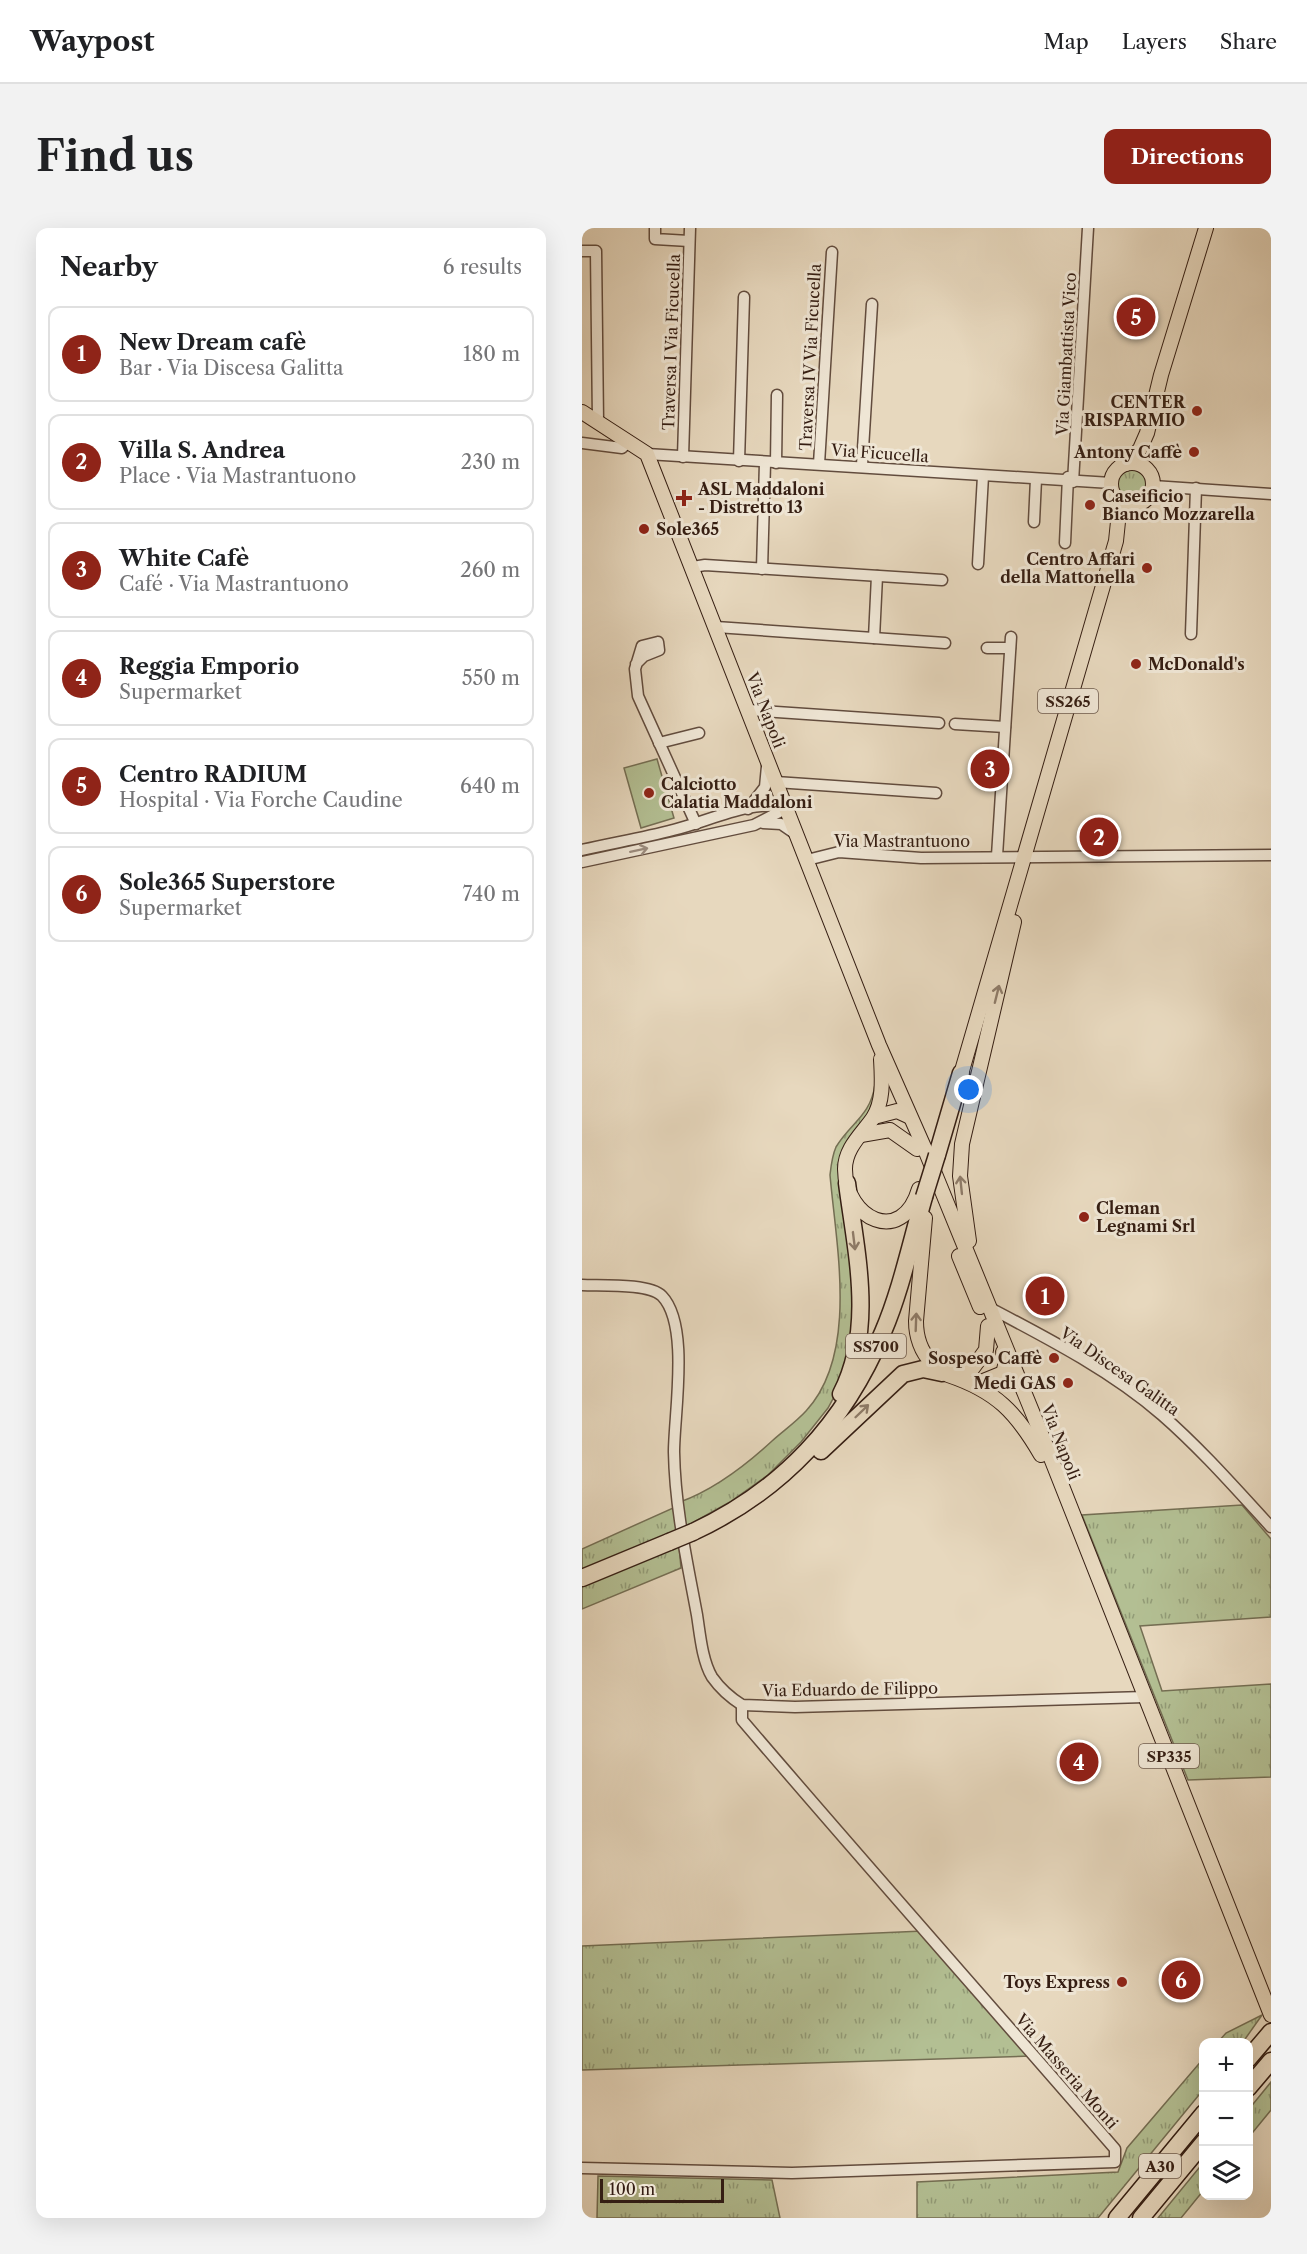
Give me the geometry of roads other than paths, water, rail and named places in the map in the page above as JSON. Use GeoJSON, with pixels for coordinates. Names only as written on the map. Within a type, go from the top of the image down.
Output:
{"type":"FeatureCollection","features":[{"type":"Feature","properties":{"kind":"highway","name":"SS700"},"geometry":{"type":"LineString","coordinates":[[582,1578],[716,1521],[769,1487],[786,1473],[825,1432],[865,1371],[891,1310],[961,1073]]}},
{"type":"Feature","properties":{"kind":"highway"},"geometry":{"type":"LineString","coordinates":[[786,1473],[795,1455],[834,1408],[847,1383],[856,1350],[861,1301],[847,1184]]}},
{"type":"Feature","properties":{"kind":"highway"},"geometry":{"type":"LineString","coordinates":[[769,1487],[785,1482],[903,1374],[923,1369],[942,1373]]}},
{"type":"Feature","properties":{"kind":"highway"},"geometry":{"type":"LineString","coordinates":[[1253,2053],[1266,2038]]}},
{"type":"Feature","properties":{"kind":"highway"},"geometry":{"type":"LineString","coordinates":[[1253,2082],[1270,2062]]}},
{"type":"Feature","properties":{"kind":"highway","name":"A30"},"geometry":{"type":"LineString","coordinates":[[1117,2218],[1199,2118]]}},
{"type":"Feature","properties":{"kind":"highway","name":"A30"},"geometry":{"type":"LineString","coordinates":[[1141,2218],[1200,2146]]}},
{"type":"Feature","properties":{"kind":"main road"},"geometry":{"type":"LineString","coordinates":[[1152,481],[1145,450],[1147,433],[1161,375],[1206,228]]}},
{"type":"Feature","properties":{"kind":"main road"},"geometry":{"type":"LineString","coordinates":[[582,412],[647,454]]}},
{"type":"Feature","properties":{"kind":"main road"},"geometry":{"type":"LineString","coordinates":[[1111,483],[1114,473],[1140,449],[1147,433]]}},
{"type":"Feature","properties":{"kind":"main road","name":"Via Napoli"},"geometry":{"type":"LineString","coordinates":[[647,454],[879,1045],[981,1285],[1065,1498]]}},
{"type":"Feature","properties":{"kind":"main road"},"geometry":{"type":"LineString","coordinates":[[1126,464],[1138,464],[1152,481]]}},
{"type":"Feature","properties":{"kind":"main road","name":"SS265"},"geometry":{"type":"LineString","coordinates":[[1116,541],[1139,504],[1149,497],[1152,481]]}},
{"type":"Feature","properties":{"kind":"main road","name":"SS265"},"geometry":{"type":"LineString","coordinates":[[1023,860],[1116,541],[1119,512],[1111,483]]}},
{"type":"Feature","properties":{"kind":"main road"},"geometry":{"type":"LineString","coordinates":[[1116,498],[1127,505],[1139,504]]}},
{"type":"Feature","properties":{"kind":"main road"},"geometry":{"type":"LineString","coordinates":[[972,1264],[960,1176],[962,1144],[1018,907],[1023,860]]}},
{"type":"Feature","properties":{"kind":"main road","name":"SS700"},"geometry":{"type":"LineString","coordinates":[[961,1073],[1023,860]]}},
{"type":"Feature","properties":{"kind":"main road"},"geometry":{"type":"LineString","coordinates":[[879,1045],[881,1093],[874,1117],[847,1155],[847,1184],[858,1208],[867,1217],[889,1221],[900,1219],[924,1196]]}},
{"type":"Feature","properties":{"kind":"main road"},"geometry":{"type":"LineString","coordinates":[[861,1136],[898,1127],[910,1117],[897,1111],[874,1117]]}},
{"type":"Feature","properties":{"kind":"main road","name":"Via Napoli"},"geometry":{"type":"LineString","coordinates":[[910,1117],[917,1149],[1005,1368],[1041,1455],[1065,1498]]}},
{"type":"Feature","properties":{"kind":"main road"},"geometry":{"type":"LineString","coordinates":[[890,1130],[917,1149]]}},
{"type":"Feature","properties":{"kind":"main road"},"geometry":{"type":"LineString","coordinates":[[924,1196],[916,1321],[916,1335],[921,1351],[929,1362],[942,1370],[955,1372],[972,1369],[986,1350],[988,1326]]}},
{"type":"Feature","properties":{"kind":"main road"},"geometry":{"type":"LineString","coordinates":[[976,1384],[999,1376],[1005,1368],[1005,1359],[987,1315],[981,1285]]}},
{"type":"Feature","properties":{"kind":"main road"},"geometry":{"type":"LineString","coordinates":[[942,1373],[976,1384],[998,1399],[1015,1416],[1041,1455]]}},
{"type":"Feature","properties":{"kind":"main road","name":"SP335"},"geometry":{"type":"LineString","coordinates":[[1065,1498],[1271,2015]]}},
{"type":"Feature","properties":{"kind":"street"},"geometry":{"type":"LineString","coordinates":[[655,228],[655,239],[689,241]]}},
{"type":"Feature","properties":{"kind":"street","name":"Traversa I Via Ficucella"},"geometry":{"type":"LineString","coordinates":[[683,457],[690,228]]}},
{"type":"Feature","properties":{"kind":"street","name":"Via Giambattista Vico"},"geometry":{"type":"LineString","coordinates":[[1070,482],[1088,228]]}},
{"type":"Feature","properties":{"kind":"street"},"geometry":{"type":"LineString","coordinates":[[582,251],[596,251],[604,425],[612,435],[606,446]]}},
{"type":"Feature","properties":{"kind":"street","name":"Traversa IV Via Ficucella"},"geometry":{"type":"LineString","coordinates":[[819,464],[832,252]]}},
{"type":"Feature","properties":{"kind":"street"},"geometry":{"type":"LineString","coordinates":[[739,461],[744,297]]}},
{"type":"Feature","properties":{"kind":"street"},"geometry":{"type":"LineString","coordinates":[[862,465],[872,304]]}},
{"type":"Feature","properties":{"kind":"street"},"geometry":{"type":"LineString","coordinates":[[1065,543],[1070,482],[1075,339]]}},
{"type":"Feature","properties":{"kind":"street"},"geometry":{"type":"LineString","coordinates":[[762,569],[777,395]]}},
{"type":"Feature","properties":{"kind":"street"},"geometry":{"type":"LineString","coordinates":[[582,443],[622,448],[629,441]]}},
{"type":"Feature","properties":{"kind":"street","name":"Via Ficucella"},"geometry":{"type":"LineString","coordinates":[[647,454],[771,463],[862,465],[983,476],[1111,483]]}},
{"type":"Feature","properties":{"kind":"street"},"geometry":{"type":"LineString","coordinates":[[978,564],[983,476]]}},
{"type":"Feature","properties":{"kind":"street"},"geometry":{"type":"LineString","coordinates":[[1035,522],[1036,479]]}},
{"type":"Feature","properties":{"kind":"street"},"geometry":{"type":"LineString","coordinates":[[1152,481],[1196,488],[1271,494]]}},
{"type":"Feature","properties":{"kind":"street"},"geometry":{"type":"LineString","coordinates":[[1191,634],[1196,488]]}},
{"type":"Feature","properties":{"kind":"street"},"geometry":{"type":"LineString","coordinates":[[693,567],[705,565],[942,580]]}},
{"type":"Feature","properties":{"kind":"street"},"geometry":{"type":"LineString","coordinates":[[874,638],[877,576]]}},
{"type":"Feature","properties":{"kind":"street"},"geometry":{"type":"LineString","coordinates":[[716,627],[945,643]]}},
{"type":"Feature","properties":{"kind":"street"},"geometry":{"type":"LineString","coordinates":[[987,648],[1010,642],[997,856]]}},
{"type":"Feature","properties":{"kind":"street"},"geometry":{"type":"LineString","coordinates":[[636,664],[638,696],[696,824]]}},
{"type":"Feature","properties":{"kind":"street"},"geometry":{"type":"LineString","coordinates":[[748,710],[939,723]]}},
{"type":"Feature","properties":{"kind":"street"},"geometry":{"type":"LineString","coordinates":[[955,724],[1005,727]]}},
{"type":"Feature","properties":{"kind":"street"},"geometry":{"type":"LineString","coordinates":[[659,743],[699,733]]}},
{"type":"Feature","properties":{"kind":"street"},"geometry":{"type":"LineString","coordinates":[[748,809],[765,787],[768,759]]}},
{"type":"Feature","properties":{"kind":"street"},"geometry":{"type":"LineString","coordinates":[[776,782],[936,793]]}},
{"type":"Feature","properties":{"kind":"street"},"geometry":{"type":"LineString","coordinates":[[582,850],[696,824],[748,809],[769,805],[787,808]]}},
{"type":"Feature","properties":{"kind":"street"},"geometry":{"type":"LineString","coordinates":[[754,825],[787,808]]}},
{"type":"Feature","properties":{"kind":"street"},"geometry":{"type":"LineString","coordinates":[[582,862],[772,822],[780,824],[797,835]]}},
{"type":"Feature","properties":{"kind":"street","name":"Via Mastrantuono"},"geometry":{"type":"LineString","coordinates":[[807,860],[839,852],[921,858],[997,856],[1023,860],[1271,855]]}},
{"type":"Feature","properties":{"kind":"street","name":"Via Eduardo de Filippo"},"geometry":{"type":"LineString","coordinates":[[582,1286],[646,1289],[661,1294],[676,1322],[674,1453],[678,1514],[704,1653],[712,1676],[742,1705],[795,1707],[1145,1697]]}},
{"type":"Feature","properties":{"kind":"street","name":"Via Discesa Galitta"},"geometry":{"type":"LineString","coordinates":[[990,1308],[1056,1342],[1160,1414],[1211,1462],[1271,1527]]}},
{"type":"Feature","properties":{"kind":"street","name":"Via Masseria Monti"},"geometry":{"type":"LineString","coordinates":[[582,2169],[792,2173],[1114,2162],[1115,2149],[829,1824],[742,1720],[742,1705]]}},
{"type":"Feature","properties":{"kind":"place","name":"Centro RADIUM"},"geometry":{"type":"Point","coordinates":[1136,317]}},
{"type":"Feature","properties":{"kind":"place","name":"CENTER RISPARMIO"},"geometry":{"type":"Point","coordinates":[1197,411]}},
{"type":"Feature","properties":{"kind":"place","name":"Antony Caffè"},"geometry":{"type":"Point","coordinates":[1194,452]}},
{"type":"Feature","properties":{"kind":"place","name":"ASL Maddaloni - Distretto 13"},"geometry":{"type":"Point","coordinates":[684,498]}},
{"type":"Feature","properties":{"kind":"place","name":"Caseificio Bianco Mozzarella"},"geometry":{"type":"Point","coordinates":[1090,505]}},
{"type":"Feature","properties":{"kind":"place","name":"Sole365"},"geometry":{"type":"Point","coordinates":[644,529]}},
{"type":"Feature","properties":{"kind":"place","name":"Centro Affari della Mattonella"},"geometry":{"type":"Point","coordinates":[1147,568]}},
{"type":"Feature","properties":{"kind":"place","name":"McDonald's"},"geometry":{"type":"Point","coordinates":[1136,664]}},
{"type":"Feature","properties":{"kind":"place","name":"White Cafè"},"geometry":{"type":"Point","coordinates":[990,769]}},
{"type":"Feature","properties":{"kind":"place","name":"Calciotto Calatia Maddaloni"},"geometry":{"type":"Point","coordinates":[649,793]}},
{"type":"Feature","properties":{"kind":"place","name":"Villa S. Andrea"},"geometry":{"type":"Point","coordinates":[1099,837]}},
{"type":"Feature","properties":{"kind":"place","name":"Cleman Legnami Srl"},"geometry":{"type":"Point","coordinates":[1084,1217]}},
{"type":"Feature","properties":{"kind":"place","name":"New Dream cafè"},"geometry":{"type":"Point","coordinates":[1045,1296]}},
{"type":"Feature","properties":{"kind":"place","name":"Sospeso Caffè"},"geometry":{"type":"Point","coordinates":[1054,1358]}},
{"type":"Feature","properties":{"kind":"place","name":"Medi GAS"},"geometry":{"type":"Point","coordinates":[1068,1383]}},
{"type":"Feature","properties":{"kind":"place","name":"Reggia Emporio"},"geometry":{"type":"Point","coordinates":[1079,1762]}},
{"type":"Feature","properties":{"kind":"place","name":"Sole365 Superstore"},"geometry":{"type":"Point","coordinates":[1181,1980]}},
{"type":"Feature","properties":{"kind":"place","name":"Toys Express"},"geometry":{"type":"Point","coordinates":[1122,1982]}}]}
